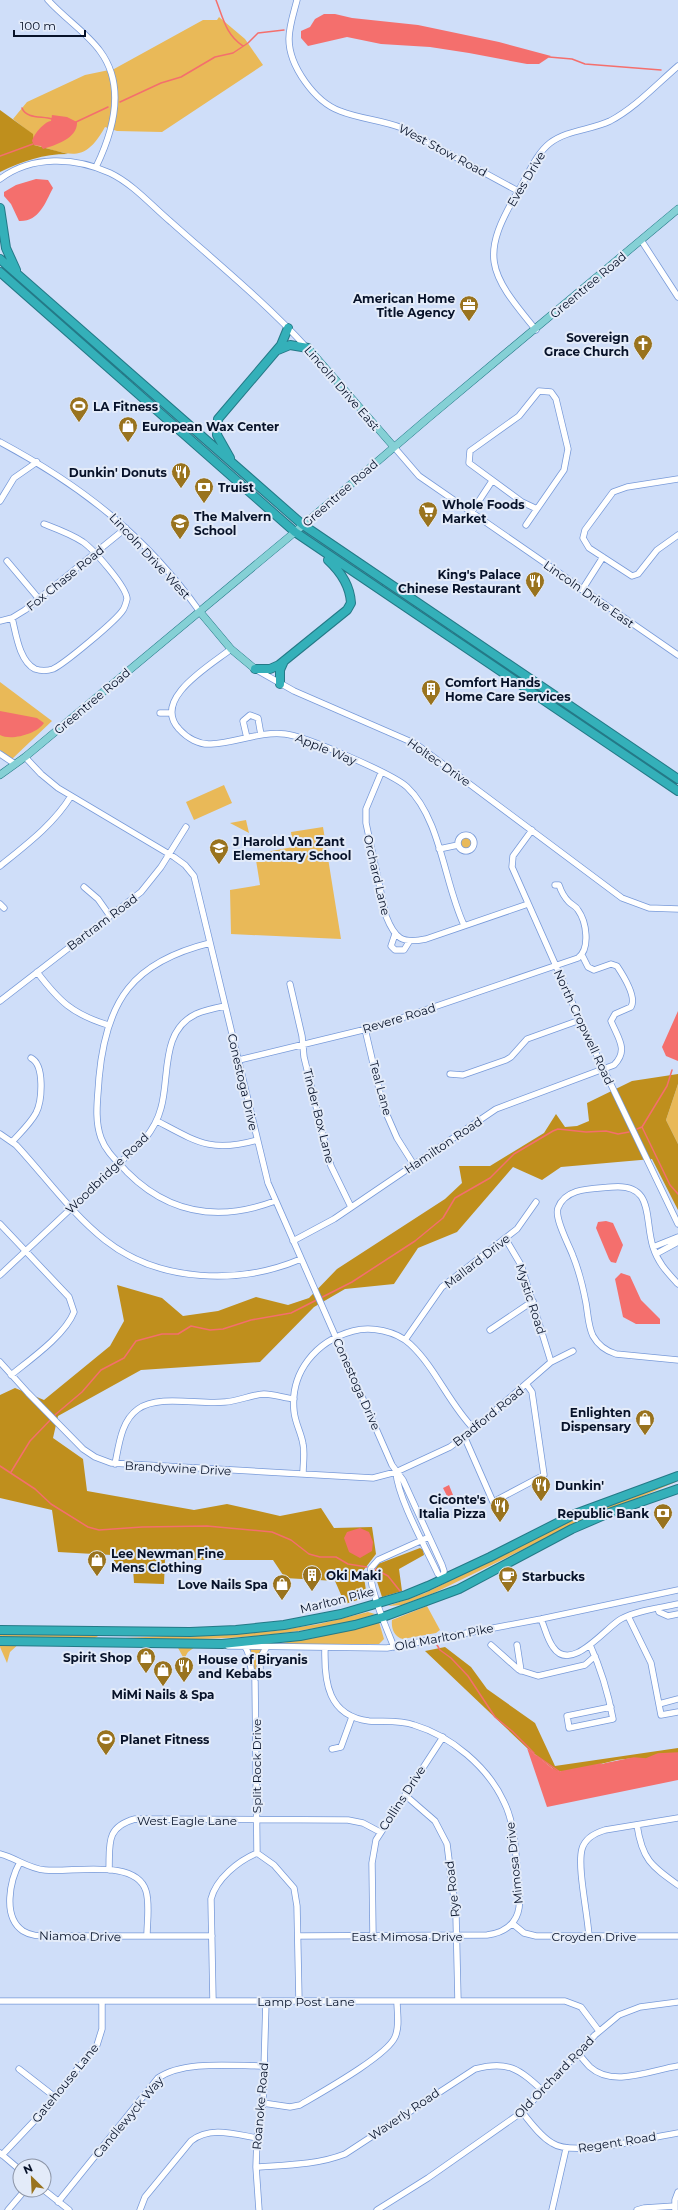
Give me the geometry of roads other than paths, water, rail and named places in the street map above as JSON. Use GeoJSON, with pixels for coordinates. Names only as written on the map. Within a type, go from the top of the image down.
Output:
{"type":"FeatureCollection","features":[{"type":"Feature","properties":{"kind":"highway"},"geometry":{"type":"LineString","coordinates":[[0,208],[6,248],[14,266],[26,281]]}},
{"type":"Feature","properties":{"kind":"highway"},"geometry":{"type":"LineString","coordinates":[[0,259],[303,525],[678,779]]}},
{"type":"Feature","properties":{"kind":"highway"},"geometry":{"type":"LineString","coordinates":[[0,272],[296,532],[322,552],[678,791]]}},
{"type":"Feature","properties":{"kind":"highway"},"geometry":{"type":"LineString","coordinates":[[239,470],[218,439],[216,427],[218,419],[284,341],[288,328]]}},
{"type":"Feature","properties":{"kind":"highway"},"geometry":{"type":"LineString","coordinates":[[276,351],[290,345],[308,348]]}},
{"type":"Feature","properties":{"kind":"highway"},"geometry":{"type":"LineString","coordinates":[[254,669],[270,668],[284,661],[347,610],[351,603],[347,584],[340,571],[325,557],[322,552]]}},
{"type":"Feature","properties":{"kind":"highway"},"geometry":{"type":"LineString","coordinates":[[280,684],[280,670],[284,661]]}},
{"type":"Feature","properties":{"kind":"highway","name":"Marlton Pike"},"geometry":{"type":"LineString","coordinates":[[0,1630],[190,1632],[268,1627],[341,1614],[406,1595],[575,1514],[678,1476]]}},
{"type":"Feature","properties":{"kind":"highway"},"geometry":{"type":"LineString","coordinates":[[0,1641],[206,1644],[256,1642],[300,1636],[383,1617],[459,1589],[533,1549],[609,1513],[678,1489]]}},
{"type":"Feature","properties":{"kind":"highway"},"geometry":{"type":"LineString","coordinates":[[93,1642],[104,1634],[116,1631]]}},
{"type":"Feature","properties":{"kind":"main road","name":"Greentree Road"},"geometry":{"type":"LineString","coordinates":[[0,775],[25,757],[296,532],[394,447],[536,330],[678,209]]}},
{"type":"Feature","properties":{"kind":"main road","name":"Lincoln Drive East"},"geometry":{"type":"LineString","coordinates":[[308,348],[394,447]]}},
{"type":"Feature","properties":{"kind":"main road","name":"Holtec Drive"},"geometry":{"type":"LineString","coordinates":[[200,612],[231,648],[254,669]]}},
{"type":"Feature","properties":{"kind":"street"},"geometry":{"type":"LineString","coordinates":[[48,0],[98,49],[110,72],[115,110],[110,136],[96,167]]}},
{"type":"Feature","properties":{"kind":"street","name":"West Stow Road"},"geometry":{"type":"LineString","coordinates":[[297,0],[289,36],[292,54],[298,68],[316,94],[327,105],[345,113],[387,122],[402,128],[518,191]]}},
{"type":"Feature","properties":{"kind":"street","name":"Eves Drive"},"geometry":{"type":"LineString","coordinates":[[536,330],[503,287],[496,273],[493,256],[497,232],[518,191],[539,155],[550,143],[565,135],[600,125],[617,116],[678,66]]}},
{"type":"Feature","properties":{"kind":"street","name":"Lincoln Drive East"},"geometry":{"type":"LineString","coordinates":[[0,179],[26,166],[45,162],[73,162],[96,167],[111,173],[128,185],[288,328],[308,348]]}},
{"type":"Feature","properties":{"kind":"street"},"geometry":{"type":"LineString","coordinates":[[641,240],[678,297]]}},
{"type":"Feature","properties":{"kind":"street"},"geometry":{"type":"LineString","coordinates":[[526,525],[564,470],[568,449],[556,399],[551,392],[539,391],[519,416],[470,451],[469,463],[522,502],[537,509]]}},
{"type":"Feature","properties":{"kind":"street","name":"Lincoln Drive West"},"geometry":{"type":"LineString","coordinates":[[0,442],[37,462],[87,495],[126,528],[185,591],[200,612]]}},
{"type":"Feature","properties":{"kind":"street","name":"Lincoln Drive East"},"geometry":{"type":"LineString","coordinates":[[394,447],[419,476],[582,590],[677,653]]}},
{"type":"Feature","properties":{"kind":"street"},"geometry":{"type":"LineString","coordinates":[[0,501],[14,478],[37,462]]}},
{"type":"Feature","properties":{"kind":"street"},"geometry":{"type":"LineString","coordinates":[[678,479],[626,487],[613,492],[585,530],[583,538],[586,545],[603,558],[628,574],[635,575],[641,571],[657,550],[678,535]]}},
{"type":"Feature","properties":{"kind":"street"},"geometry":{"type":"LineString","coordinates":[[471,512],[492,481]]}},
{"type":"Feature","properties":{"kind":"street"},"geometry":{"type":"LineString","coordinates":[[12,618],[22,651],[30,665],[42,671],[52,670],[107,627],[120,614],[125,605],[126,596],[124,592],[95,554],[78,539],[44,524]]}},
{"type":"Feature","properties":{"kind":"street","name":"Fox Chase Road"},"geometry":{"type":"LineString","coordinates":[[0,621],[12,618],[39,599],[126,528]]}},
{"type":"Feature","properties":{"kind":"street"},"geometry":{"type":"LineString","coordinates":[[582,590],[603,558]]}},
{"type":"Feature","properties":{"kind":"street"},"geometry":{"type":"LineString","coordinates":[[7,561],[39,599]]}},
{"type":"Feature","properties":{"kind":"street"},"geometry":{"type":"LineString","coordinates":[[160,713],[171,713],[171,706],[182,689],[231,648]]}},
{"type":"Feature","properties":{"kind":"street","name":"Holtec Drive"},"geometry":{"type":"LineString","coordinates":[[254,669],[280,684],[416,744],[622,898],[649,908],[678,909]]}},
{"type":"Feature","properties":{"kind":"street","name":"Apple Way"},"geometry":{"type":"LineString","coordinates":[[171,713],[175,725],[180,731],[198,742],[212,744],[261,735],[286,734],[301,738],[381,773],[406,787],[421,804],[432,824],[450,889],[464,925]]}},
{"type":"Feature","properties":{"kind":"street"},"geometry":{"type":"LineString","coordinates":[[247,738],[243,721],[250,715],[258,718],[261,735]]}},
{"type":"Feature","properties":{"kind":"street"},"geometry":{"type":"LineString","coordinates":[[0,754],[15,764]]}},
{"type":"Feature","properties":{"kind":"street","name":"Conestoga Drive"},"geometry":{"type":"LineString","coordinates":[[25,757],[46,779],[169,854],[185,865],[194,876],[257,1140],[275,1202],[396,1472],[403,1480],[429,1537],[444,1571],[443,1578]]}},
{"type":"Feature","properties":{"kind":"street","name":"Orchard Lane"},"geometry":{"type":"LineString","coordinates":[[381,773],[366,809],[366,823],[386,916],[395,934]]}},
{"type":"Feature","properties":{"kind":"street"},"geometry":{"type":"LineString","coordinates":[[0,866],[39,833],[66,805],[72,796]]}},
{"type":"Feature","properties":{"kind":"street","name":"Bartram Road"},"geometry":{"type":"LineString","coordinates":[[0,1000],[147,886],[186,827]]}},
{"type":"Feature","properties":{"kind":"street","name":"North Cropwell Road"},"geometry":{"type":"LineString","coordinates":[[532,830],[513,856],[512,867],[580,1020],[678,1224]]}},
{"type":"Feature","properties":{"kind":"street"},"geometry":{"type":"LineString","coordinates":[[439,849],[458,845]]}},
{"type":"Feature","properties":{"kind":"street"},"geometry":{"type":"LineString","coordinates":[[555,885],[559,885],[567,900],[576,906],[584,922],[585,944],[582,955]]}},
{"type":"Feature","properties":{"kind":"street"},"geometry":{"type":"LineString","coordinates":[[84,886],[98,899],[110,916]]}},
{"type":"Feature","properties":{"kind":"street"},"geometry":{"type":"LineString","coordinates":[[409,942],[404,950],[395,950],[391,946],[395,934],[409,942],[439,935],[464,925],[528,904]]}},
{"type":"Feature","properties":{"kind":"street"},"geometry":{"type":"LineString","coordinates":[[210,943],[175,954],[138,978],[124,993],[108,1026],[100,1066],[98,1122],[103,1142],[119,1163],[149,1191],[188,1208],[214,1212],[240,1212],[275,1202]]}},
{"type":"Feature","properties":{"kind":"street","name":"Revere Road"},"geometry":{"type":"LineString","coordinates":[[238,1060],[365,1029],[582,955]]}},
{"type":"Feature","properties":{"kind":"street","name":"Hamilton Road"},"geometry":{"type":"LineString","coordinates":[[293,1241],[320,1228],[351,1208],[496,1109],[614,1065],[622,1055],[621,1044],[611,1021],[615,1014],[631,1007],[632,999],[617,966],[611,964],[594,970],[588,967],[582,955]]}},
{"type":"Feature","properties":{"kind":"street"},"geometry":{"type":"LineString","coordinates":[[37,972],[54,994],[68,1007],[85,1018],[108,1026]]}},
{"type":"Feature","properties":{"kind":"street","name":"Tinder Box Lane"},"geometry":{"type":"LineString","coordinates":[[290,984],[304,1044],[304,1057],[327,1151],[351,1208]]}},
{"type":"Feature","properties":{"kind":"street","name":"Woodbridge Road"},"geometry":{"type":"LineString","coordinates":[[0,1275],[144,1140],[157,1121],[163,1103],[168,1054],[175,1036],[185,1022],[195,1014],[225,1006]]}},
{"type":"Feature","properties":{"kind":"street"},"geometry":{"type":"LineString","coordinates":[[450,1074],[463,1075],[506,1060],[512,1057],[527,1039],[580,1020]]}},
{"type":"Feature","properties":{"kind":"street","name":"Teal Lane"},"geometry":{"type":"LineString","coordinates":[[365,1029],[383,1106],[397,1138],[414,1165]]}},
{"type":"Feature","properties":{"kind":"street"},"geometry":{"type":"LineString","coordinates":[[12,1142],[37,1111],[40,1069],[37,1062],[31,1058]]}},
{"type":"Feature","properties":{"kind":"street"},"geometry":{"type":"LineString","coordinates":[[157,1121],[186,1137],[210,1145],[230,1146],[257,1140]]}},
{"type":"Feature","properties":{"kind":"street"},"geometry":{"type":"LineString","coordinates":[[0,1134],[12,1142],[94,1231],[118,1249],[149,1264],[180,1272],[210,1277],[245,1276],[271,1271],[301,1259]]}},
{"type":"Feature","properties":{"kind":"street"},"geometry":{"type":"LineString","coordinates":[[678,1284],[663,1268],[656,1254],[653,1247],[645,1202],[634,1190],[626,1186],[578,1191],[566,1197],[558,1208],[558,1219],[576,1262],[584,1291],[590,1330],[598,1343],[610,1352],[616,1354],[678,1360]]}},
{"type":"Feature","properties":{"kind":"street","name":"Mallard Drive"},"geometry":{"type":"LineString","coordinates":[[405,1340],[442,1287],[505,1238],[526,1219],[536,1202]]}},
{"type":"Feature","properties":{"kind":"street"},"geometry":{"type":"LineString","coordinates":[[0,1224],[69,1297],[74,1312],[71,1320],[50,1342],[11,1374]]}},
{"type":"Feature","properties":{"kind":"street"},"geometry":{"type":"LineString","coordinates":[[653,1247],[678,1237]]}},
{"type":"Feature","properties":{"kind":"street","name":"Mystic Road"},"geometry":{"type":"LineString","coordinates":[[505,1238],[521,1265],[551,1362]]}},
{"type":"Feature","properties":{"kind":"street"},"geometry":{"type":"LineString","coordinates":[[656,1254],[678,1242]]}},
{"type":"Feature","properties":{"kind":"street"},"geometry":{"type":"LineString","coordinates":[[490,1330],[533,1301]]}},
{"type":"Feature","properties":{"kind":"street"},"geometry":{"type":"LineString","coordinates":[[303,1474],[303,1447],[296,1420],[294,1399],[299,1375],[309,1358],[320,1346],[336,1337],[355,1330],[373,1329],[405,1340],[423,1358],[451,1402],[474,1429]]}},
{"type":"Feature","properties":{"kind":"street","name":"Bradford Road"},"geometry":{"type":"LineString","coordinates":[[396,1472],[450,1447],[527,1385],[551,1362],[573,1351]]}},
{"type":"Feature","properties":{"kind":"street","name":"Brandywine Drive"},"geometry":{"type":"LineString","coordinates":[[0,1362],[83,1449],[100,1460],[115,1464],[373,1478],[396,1472]]}},
{"type":"Feature","properties":{"kind":"street"},"geometry":{"type":"LineString","coordinates":[[464,1436],[493,1502],[544,1475],[532,1392],[527,1385]]}},
{"type":"Feature","properties":{"kind":"street"},"geometry":{"type":"LineString","coordinates":[[115,1464],[126,1424],[137,1410],[148,1403],[226,1402],[260,1394],[294,1399]]}},
{"type":"Feature","properties":{"kind":"street","name":"Conestoga Drive"},"geometry":{"type":"LineString","coordinates":[[396,1472],[397,1482],[422,1540],[438,1574],[443,1578]]}},
{"type":"Feature","properties":{"kind":"street"},"geometry":{"type":"LineString","coordinates":[[394,1647],[377,1603],[370,1573],[373,1565],[378,1560],[429,1537]]}},
{"type":"Feature","properties":{"kind":"street","name":"Old Marlton Pike"},"geometry":{"type":"LineString","coordinates":[[206,1644],[246,1648],[394,1647],[541,1619],[678,1590]]}},
{"type":"Feature","properties":{"kind":"street"},"geometry":{"type":"LineString","coordinates":[[541,1619],[550,1643],[558,1653],[573,1655],[590,1645],[610,1627],[628,1616],[678,1604]]}},
{"type":"Feature","properties":{"kind":"street"},"geometry":{"type":"LineString","coordinates":[[658,1608],[659,1612],[663,1615],[678,1614]]}},
{"type":"Feature","properties":{"kind":"street"},"geometry":{"type":"LineString","coordinates":[[628,1616],[651,1663],[661,1715],[678,1712]]}},
{"type":"Feature","properties":{"kind":"street"},"geometry":{"type":"LineString","coordinates":[[491,1645],[521,1671],[538,1676],[585,1665],[595,1656]]}},
{"type":"Feature","properties":{"kind":"street"},"geometry":{"type":"LineString","coordinates":[[517,1645],[521,1671]]}},
{"type":"Feature","properties":{"kind":"street"},"geometry":{"type":"LineString","coordinates":[[590,1645],[607,1686],[611,1707],[613,1719],[569,1728],[567,1716],[611,1707]]}},
{"type":"Feature","properties":{"kind":"street","name":"Split Rock Drive"},"geometry":{"type":"LineString","coordinates":[[246,1648],[250,1653],[251,1674],[255,1680],[257,1854]]}},
{"type":"Feature","properties":{"kind":"street","name":"Split Rock Drive"},"geometry":{"type":"LineString","coordinates":[[255,1680],[260,1674],[260,1658],[266,1648]]}},
{"type":"Feature","properties":{"kind":"street"},"geometry":{"type":"LineString","coordinates":[[325,1648],[324,1674],[328,1692],[338,1706],[352,1717],[341,1747],[332,1749]]}},
{"type":"Feature","properties":{"kind":"street"},"geometry":{"type":"LineString","coordinates":[[659,1704],[678,1699]]}},
{"type":"Feature","properties":{"kind":"street","name":"Mimosa Drive"},"geometry":{"type":"LineString","coordinates":[[352,1717],[413,1724],[443,1737],[455,1746],[488,1777],[508,1810],[512,1830],[520,1906],[513,1924]]}},
{"type":"Feature","properties":{"kind":"street","name":"Collins Drive"},"geometry":{"type":"LineString","coordinates":[[373,1936],[372,1863],[376,1840],[443,1737]]}},
{"type":"Feature","properties":{"kind":"street","name":"Rye Road"},"geometry":{"type":"LineString","coordinates":[[404,1795],[435,1821],[447,1844],[456,1915],[458,2001]]}},
{"type":"Feature","properties":{"kind":"street"},"geometry":{"type":"LineString","coordinates":[[589,1936],[581,1862],[582,1848],[590,1837],[596,1833],[678,1818]]}},
{"type":"Feature","properties":{"kind":"street","name":"West Eagle Lane"},"geometry":{"type":"LineString","coordinates":[[109,1870],[110,1840],[113,1832],[125,1822],[135,1820],[355,1820],[380,1832]]}},
{"type":"Feature","properties":{"kind":"street"},"geometry":{"type":"LineString","coordinates":[[637,1825],[639,1842],[648,1861],[678,1885]]}},
{"type":"Feature","properties":{"kind":"street"},"geometry":{"type":"LineString","coordinates":[[0,1854],[32,1868],[46,1871],[127,1871],[139,1878],[148,1897],[147,1936]]}},
{"type":"Feature","properties":{"kind":"street"},"geometry":{"type":"LineString","coordinates":[[213,2001],[211,1899],[216,1886],[247,1858],[257,1854],[274,1865],[294,1888],[298,1936],[299,2001]]}},
{"type":"Feature","properties":{"kind":"street","name":"Niamoa Drive"},"geometry":{"type":"LineString","coordinates":[[20,1862],[14,1873],[11,1896],[14,1920],[23,1931],[38,1936],[212,1936]]}},
{"type":"Feature","properties":{"kind":"street","name":"East Mimosa Drive"},"geometry":{"type":"LineString","coordinates":[[298,1936],[456,1936],[497,1934],[513,1924]]}},
{"type":"Feature","properties":{"kind":"street","name":"Croyden Drive"},"geometry":{"type":"LineString","coordinates":[[513,1924],[530,1936],[678,1936]]}},
{"type":"Feature","properties":{"kind":"street","name":"Gatehouse Lane"},"geometry":{"type":"LineString","coordinates":[[1,2154],[55,2097],[97,2045],[102,2029],[102,2000]]}},
{"type":"Feature","properties":{"kind":"street","name":"Lamp Post Lane"},"geometry":{"type":"LineString","coordinates":[[0,2001],[458,2001],[574,2003],[581,2007],[599,2030]]}},
{"type":"Feature","properties":{"kind":"street","name":"Roanoke Road"},"geometry":{"type":"LineString","coordinates":[[259,2210],[256,2167],[257,2138],[263,2103],[266,2001]]}},
{"type":"Feature","properties":{"kind":"street"},"geometry":{"type":"LineString","coordinates":[[263,2103],[290,2107],[300,2105],[380,2053],[392,2043],[395,2037],[398,2027],[397,2001]]}},
{"type":"Feature","properties":{"kind":"street","name":"Old Orchard Road"},"geometry":{"type":"LineString","coordinates":[[377,2210],[388,2208],[522,2112],[599,2030],[619,2015],[640,2007],[678,2002]]}},
{"type":"Feature","properties":{"kind":"street"},"geometry":{"type":"LineString","coordinates":[[578,2053],[591,2068],[609,2077],[620,2077],[678,2066]]}},
{"type":"Feature","properties":{"kind":"street","name":"Candlewyck Way"},"geometry":{"type":"LineString","coordinates":[[58,2202],[158,2078],[167,2072],[184,2066],[265,2066]]}},
{"type":"Feature","properties":{"kind":"street","name":"Waverly Road"},"geometry":{"type":"LineString","coordinates":[[256,2167],[303,2164],[330,2160],[345,2154],[475,2069],[487,2066],[510,2066],[520,2071],[543,2091]]}},
{"type":"Feature","properties":{"kind":"street"},"geometry":{"type":"LineString","coordinates":[[19,2068],[55,2097]]}},
{"type":"Feature","properties":{"kind":"street","name":"Regent Road"},"geometry":{"type":"LineString","coordinates":[[522,2112],[552,2144],[566,2149],[594,2147],[678,2133]]}},
{"type":"Feature","properties":{"kind":"street"},"geometry":{"type":"LineString","coordinates":[[140,2210],[145,2196],[191,2141],[198,2136],[213,2132],[257,2138]]}},
{"type":"Feature","properties":{"kind":"street"},"geometry":{"type":"LineString","coordinates":[[552,2210],[566,2149]]}},
{"type":"Feature","properties":{"kind":"street"},"geometry":{"type":"LineString","coordinates":[[1,2154],[12,2163]]}},
{"type":"Feature","properties":{"kind":"street"},"geometry":{"type":"LineString","coordinates":[[636,2210],[644,2208],[675,2208],[678,2192]]}},
{"type":"Feature","properties":{"kind":"street"},"geometry":{"type":"LineString","coordinates":[[52,2197],[69,2210]]}},
{"type":"Feature","properties":{"kind":"street"},"geometry":{"type":"LineString","coordinates":[[8,2210],[18,2198]]}},
{"type":"Feature","properties":{"kind":"waterway"},"geometry":{"type":"LineString","coordinates":[[216,0],[223,20],[229,31],[237,42],[243,46]]}},
{"type":"Feature","properties":{"kind":"waterway"},"geometry":{"type":"LineString","coordinates":[[120,102],[161,83],[181,77],[215,57],[233,53],[248,43],[258,33],[284,30]]}},
{"type":"Feature","properties":{"kind":"waterway"},"geometry":{"type":"LineString","coordinates":[[549,57],[572,59],[585,64],[661,70]]}},
{"type":"Feature","properties":{"kind":"waterway"},"geometry":{"type":"LineString","coordinates":[[76,122],[108,107]]}},
{"type":"Feature","properties":{"kind":"waterway"},"geometry":{"type":"LineString","coordinates":[[22,108],[24,112],[31,116],[52,119]]}},
{"type":"Feature","properties":{"kind":"waterway"},"geometry":{"type":"LineString","coordinates":[[0,156],[33,144]]}},
{"type":"Feature","properties":{"kind":"waterway"},"geometry":{"type":"LineString","coordinates":[[642,1127],[667,1086],[672,1070]]}},
{"type":"Feature","properties":{"kind":"waterway"},"geometry":{"type":"LineString","coordinates":[[642,1127],[670,1185],[678,1194]]}},
{"type":"Feature","properties":{"kind":"waterway"},"geometry":{"type":"LineString","coordinates":[[637,1129],[642,1127]]}},
{"type":"Feature","properties":{"kind":"waterway"},"geometry":{"type":"LineString","coordinates":[[11,1472],[30,1441],[56,1414],[82,1392],[101,1370],[124,1358],[136,1341],[162,1334],[178,1334],[191,1326],[210,1330],[223,1329],[251,1320],[291,1313],[352,1282],[415,1241],[443,1218],[455,1198],[490,1178],[514,1154],[553,1131],[558,1129],[586,1132],[606,1131],[618,1134],[629,1132]]}},
{"type":"Feature","properties":{"kind":"waterway"},"geometry":{"type":"LineString","coordinates":[[0,1466],[35,1489],[51,1504],[88,1527],[99,1530],[142,1527],[207,1526],[272,1532],[291,1540],[309,1554],[320,1557],[336,1557],[348,1564],[367,1567]]}},
{"type":"Feature","properties":{"kind":"waterway"},"geometry":{"type":"LineString","coordinates":[[375,1569],[388,1576],[400,1591]]}},
{"type":"Feature","properties":{"kind":"waterway"},"geometry":{"type":"LineString","coordinates":[[437,1645],[440,1650],[451,1658],[468,1676],[495,1717],[512,1731],[534,1753]]}},
{"type":"Feature","properties":{"kind":"waterway"},"geometry":{"type":"LineString","coordinates":[[605,1764],[634,1758],[646,1759],[658,1754],[678,1753]]}},
{"type":"Feature","properties":{"kind":"waterway"},"geometry":{"type":"LineString","coordinates":[[537,1756],[560,1772],[601,1764]]}},
{"type":"Feature","properties":{"kind":"place","name":"American Home Title Agency"},"geometry":{"type":"Point","coordinates":[469,322]}},
{"type":"Feature","properties":{"kind":"place","name":"Sovereign Grace Church"},"geometry":{"type":"Point","coordinates":[643,361]}},
{"type":"Feature","properties":{"kind":"place","name":"LA Fitness"},"geometry":{"type":"Point","coordinates":[79,423]}},
{"type":"Feature","properties":{"kind":"place","name":"European Wax Center"},"geometry":{"type":"Point","coordinates":[128,443]}},
{"type":"Feature","properties":{"kind":"place","name":"Dunkin' Donuts"},"geometry":{"type":"Point","coordinates":[181,489]}},
{"type":"Feature","properties":{"kind":"place","name":"Truist"},"geometry":{"type":"Point","coordinates":[204,504]}},
{"type":"Feature","properties":{"kind":"place","name":"Whole Foods Market"},"geometry":{"type":"Point","coordinates":[428,528]}},
{"type":"Feature","properties":{"kind":"place","name":"The Malvern School"},"geometry":{"type":"Point","coordinates":[180,540]}},
{"type":"Feature","properties":{"kind":"place","name":"King's Palace Chinese Restaurant"},"geometry":{"type":"Point","coordinates":[535,598]}},
{"type":"Feature","properties":{"kind":"place","name":"Comfort Hands Home Care Services"},"geometry":{"type":"Point","coordinates":[431,706]}},
{"type":"Feature","properties":{"kind":"place","name":"J Harold Van Zant Elementary School"},"geometry":{"type":"Point","coordinates":[219,865]}},
{"type":"Feature","properties":{"kind":"place","name":"Enlighten Dispensary"},"geometry":{"type":"Point","coordinates":[645,1436]}},
{"type":"Feature","properties":{"kind":"place","name":"Dunkin'"},"geometry":{"type":"Point","coordinates":[541,1502]}},
{"type":"Feature","properties":{"kind":"place","name":"Ciconte's Italia Pizza"},"geometry":{"type":"Point","coordinates":[500,1523]}},
{"type":"Feature","properties":{"kind":"place","name":"Republic Bank"},"geometry":{"type":"Point","coordinates":[663,1530]}},
{"type":"Feature","properties":{"kind":"place","name":"Lee Newman Fine Mens Clothing"},"geometry":{"type":"Point","coordinates":[97,1577]}},
{"type":"Feature","properties":{"kind":"place","name":"Oki Maki"},"geometry":{"type":"Point","coordinates":[312,1592]}},
{"type":"Feature","properties":{"kind":"place","name":"Starbucks"},"geometry":{"type":"Point","coordinates":[508,1593]}},
{"type":"Feature","properties":{"kind":"place","name":"Love Nails Spa"},"geometry":{"type":"Point","coordinates":[282,1601]}},
{"type":"Feature","properties":{"kind":"place","name":"Spirit Shop"},"geometry":{"type":"Point","coordinates":[146,1674]}},
{"type":"Feature","properties":{"kind":"place","name":"House of Biryanis and Kebabs"},"geometry":{"type":"Point","coordinates":[184,1683]}},
{"type":"Feature","properties":{"kind":"place","name":"MiMi Nails & Spa"},"geometry":{"type":"Point","coordinates":[163,1687]}},
{"type":"Feature","properties":{"kind":"place","name":"Planet Fitness"},"geometry":{"type":"Point","coordinates":[106,1756]}}]}
